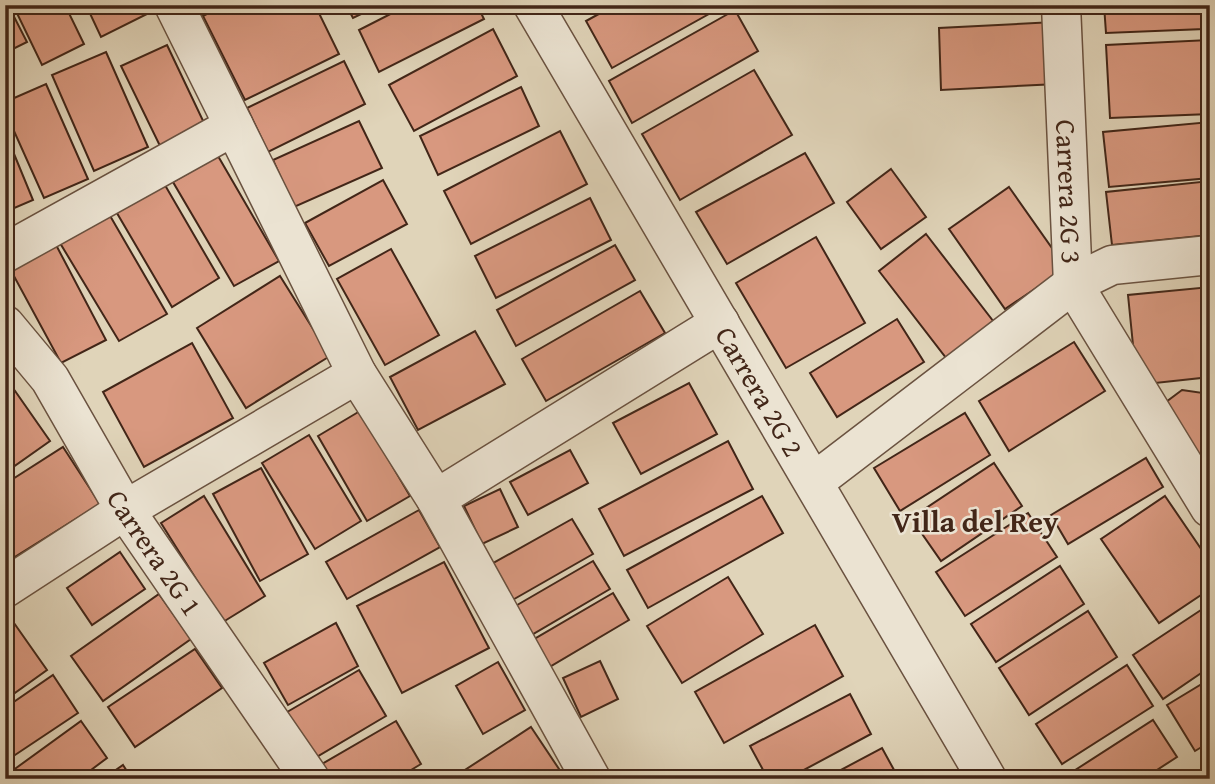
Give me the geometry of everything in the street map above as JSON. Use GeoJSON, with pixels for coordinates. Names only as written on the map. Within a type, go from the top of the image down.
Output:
{"type":"FeatureCollection","features":[{"type":"Feature","properties":{"kind":"street"},"geometry":{"type":"LineString","coordinates":[[174,5],[357,374],[436,499],[591,779]]}},
{"type":"Feature","properties":{"kind":"street","name":"Carrera 2G 2"},"geometry":{"type":"LineString","coordinates":[[533,5],[987,779]]}},
{"type":"Feature","properties":{"kind":"street","name":"Carrera 2G 3"},"geometry":{"type":"LineString","coordinates":[[1061,5],[1073,284],[1210,508]]}},
{"type":"Feature","properties":{"kind":"street"},"geometry":{"type":"LineString","coordinates":[[5,253],[234,126]]}},
{"type":"Feature","properties":{"kind":"street"},"geometry":{"type":"LineString","coordinates":[[814,482],[1073,284],[1112,265],[1210,255]]}},
{"type":"Feature","properties":{"kind":"street"},"geometry":{"type":"LineString","coordinates":[[436,499],[720,323]]}},
{"type":"Feature","properties":{"kind":"street","name":"Carrera 2G 1"},"geometry":{"type":"LineString","coordinates":[[5,325],[50,379],[125,510],[310,779]]}},
{"type":"Feature","properties":{"kind":"street"},"geometry":{"type":"LineString","coordinates":[[5,588],[125,510],[357,374]]}},
{"type":"Feature","properties":{"kind":"building"},"geometry":{"type":"Polygon","coordinates":[[[5,5],[8,5],[27,42],[5,53],[5,5]]]}},
{"type":"Feature","properties":{"kind":"building"},"geometry":{"type":"Polygon","coordinates":[[[13,5],[65,5],[84,44],[42,65],[13,5]]]}},
{"type":"Feature","properties":{"kind":"building"},"geometry":{"type":"Polygon","coordinates":[[[86,5],[148,5],[151,12],[101,37],[86,5]]]}},
{"type":"Feature","properties":{"kind":"building"},"geometry":{"type":"Polygon","coordinates":[[[223,5],[315,5],[339,54],[245,100],[203,16],[223,5]]]}},
{"type":"Feature","properties":{"kind":"building"},"geometry":{"type":"Polygon","coordinates":[[[346,5],[380,5],[353,18],[346,5]]]}},
{"type":"Feature","properties":{"kind":"building"},"geometry":{"type":"Polygon","coordinates":[[[408,5],[477,5],[484,19],[379,72],[359,30],[408,5]]]}},
{"type":"Feature","properties":{"kind":"building"},"geometry":{"type":"Polygon","coordinates":[[[615,5],[725,5],[612,68],[586,21],[615,5]]]}},
{"type":"Feature","properties":{"kind":"building"},"geometry":{"type":"Polygon","coordinates":[[[976,5],[1052,5],[1053,14],[976,14],[976,5]]]}},
{"type":"Feature","properties":{"kind":"building"},"geometry":{"type":"Polygon","coordinates":[[[1104,5],[1202,5],[1204,29],[1106,33],[1104,5]]]}},
{"type":"Feature","properties":{"kind":"building"},"geometry":{"type":"Polygon","coordinates":[[[735,10],[758,51],[632,123],[609,81],[735,10]]]}},
{"type":"Feature","properties":{"kind":"building"},"geometry":{"type":"Polygon","coordinates":[[[1054,22],[1057,84],[941,90],[939,28],[1054,22]]]}},
{"type":"Feature","properties":{"kind":"building"},"geometry":{"type":"Polygon","coordinates":[[[493,29],[517,76],[414,131],[389,85],[493,29]]]}},
{"type":"Feature","properties":{"kind":"building"},"geometry":{"type":"Polygon","coordinates":[[[1209,40],[1210,114],[1110,118],[1106,45],[1209,40]]]}},
{"type":"Feature","properties":{"kind":"building"},"geometry":{"type":"Polygon","coordinates":[[[167,45],[206,127],[161,148],[121,66],[167,45]]]}},
{"type":"Feature","properties":{"kind":"building"},"geometry":{"type":"Polygon","coordinates":[[[106,52],[148,147],[94,171],[52,75],[106,52]]]}},
{"type":"Feature","properties":{"kind":"building"},"geometry":{"type":"Polygon","coordinates":[[[344,61],[365,104],[268,152],[247,108],[344,61]]]}},
{"type":"Feature","properties":{"kind":"building"},"geometry":{"type":"Polygon","coordinates":[[[754,70],[792,135],[680,200],[642,134],[754,70]]]}},
{"type":"Feature","properties":{"kind":"building"},"geometry":{"type":"Polygon","coordinates":[[[46,84],[88,179],[44,198],[5,111],[5,102],[46,84]]]}},
{"type":"Feature","properties":{"kind":"building"},"geometry":{"type":"Polygon","coordinates":[[[521,87],[539,126],[438,175],[420,136],[521,87]]]}},
{"type":"Feature","properties":{"kind":"building"},"geometry":{"type":"Polygon","coordinates":[[[359,121],[382,168],[294,207],[273,160],[359,121]]]}},
{"type":"Feature","properties":{"kind":"building"},"geometry":{"type":"Polygon","coordinates":[[[1210,122],[1210,178],[1109,187],[1103,132],[1210,122]]]}},
{"type":"Feature","properties":{"kind":"building"},"geometry":{"type":"Polygon","coordinates":[[[560,131],[587,184],[471,244],[444,191],[560,131]]]}},
{"type":"Feature","properties":{"kind":"building"},"geometry":{"type":"Polygon","coordinates":[[[5,132],[33,200],[5,212],[5,132]]]}},
{"type":"Feature","properties":{"kind":"building"},"geometry":{"type":"Polygon","coordinates":[[[805,153],[834,203],[727,264],[696,212],[805,153]]]}},
{"type":"Feature","properties":{"kind":"building"},"geometry":{"type":"Polygon","coordinates":[[[218,156],[279,261],[234,286],[173,182],[218,156]]]}},
{"type":"Feature","properties":{"kind":"building"},"geometry":{"type":"Polygon","coordinates":[[[891,169],[926,217],[881,249],[847,202],[891,169]]]}},
{"type":"Feature","properties":{"kind":"building"},"geometry":{"type":"Polygon","coordinates":[[[162,180],[219,278],[172,307],[114,208],[162,180]]]}},
{"type":"Feature","properties":{"kind":"building"},"geometry":{"type":"Polygon","coordinates":[[[383,180],[407,224],[329,266],[305,223],[383,180]]]}},
{"type":"Feature","properties":{"kind":"building"},"geometry":{"type":"Polygon","coordinates":[[[1210,181],[1210,235],[1112,245],[1106,192],[1210,181]]]}},
{"type":"Feature","properties":{"kind":"building"},"geometry":{"type":"Polygon","coordinates":[[[1009,187],[1066,268],[1005,309],[949,229],[1009,187]]]}},
{"type":"Feature","properties":{"kind":"building"},"geometry":{"type":"Polygon","coordinates":[[[590,198],[611,240],[496,298],[475,256],[590,198]]]}},
{"type":"Feature","properties":{"kind":"building"},"geometry":{"type":"Polygon","coordinates":[[[109,214],[167,314],[119,341],[60,243],[109,214]]]}},
{"type":"Feature","properties":{"kind":"building"},"geometry":{"type":"Polygon","coordinates":[[[926,234],[997,326],[950,363],[879,271],[926,234]]]}},
{"type":"Feature","properties":{"kind":"building"},"geometry":{"type":"Polygon","coordinates":[[[816,237],[865,323],[786,368],[736,283],[816,237]]]}},
{"type":"Feature","properties":{"kind":"building"},"geometry":{"type":"Polygon","coordinates":[[[55,243],[106,340],[61,363],[9,267],[55,243]]]}},
{"type":"Feature","properties":{"kind":"building"},"geometry":{"type":"Polygon","coordinates":[[[615,245],[635,280],[516,346],[497,310],[615,245]]]}},
{"type":"Feature","properties":{"kind":"building"},"geometry":{"type":"Polygon","coordinates":[[[391,249],[439,335],[385,365],[337,279],[391,249]]]}},
{"type":"Feature","properties":{"kind":"building"},"geometry":{"type":"Polygon","coordinates":[[[280,276],[330,356],[246,408],[197,328],[280,276]]]}},
{"type":"Feature","properties":{"kind":"building"},"geometry":{"type":"Polygon","coordinates":[[[1210,287],[1210,377],[1137,385],[1128,295],[1210,287]]]}},
{"type":"Feature","properties":{"kind":"building"},"geometry":{"type":"Polygon","coordinates":[[[640,291],[665,333],[546,401],[522,359],[640,291]]]}},
{"type":"Feature","properties":{"kind":"building"},"geometry":{"type":"Polygon","coordinates":[[[897,319],[924,362],[837,417],[810,373],[897,319]]]}},
{"type":"Feature","properties":{"kind":"building"},"geometry":{"type":"Polygon","coordinates":[[[475,331],[505,384],[418,430],[390,377],[475,331]]]}},
{"type":"Feature","properties":{"kind":"building"},"geometry":{"type":"Polygon","coordinates":[[[1074,342],[1105,391],[1009,451],[979,401],[1074,342]]]}},
{"type":"Feature","properties":{"kind":"building"},"geometry":{"type":"Polygon","coordinates":[[[192,343],[233,418],[144,467],[103,392],[192,343]]]}},
{"type":"Feature","properties":{"kind":"building"},"geometry":{"type":"Polygon","coordinates":[[[5,379],[50,441],[6,472],[5,379]]]}},
{"type":"Feature","properties":{"kind":"building"},"geometry":{"type":"Polygon","coordinates":[[[689,383],[717,434],[641,474],[613,423],[689,383]]]}},
{"type":"Feature","properties":{"kind":"building"},"geometry":{"type":"Polygon","coordinates":[[[1182,390],[1210,394],[1210,465],[1207,467],[1166,402],[1182,390]]]}},
{"type":"Feature","properties":{"kind":"building"},"geometry":{"type":"Polygon","coordinates":[[[360,411],[410,496],[367,521],[318,436],[360,411]]]}},
{"type":"Feature","properties":{"kind":"building"},"geometry":{"type":"Polygon","coordinates":[[[965,413],[990,455],[900,511],[874,468],[965,413]]]}},
{"type":"Feature","properties":{"kind":"building"},"geometry":{"type":"Polygon","coordinates":[[[309,435],[361,521],[315,549],[262,463],[309,435]]]}},
{"type":"Feature","properties":{"kind":"building"},"geometry":{"type":"Polygon","coordinates":[[[728,441],[753,489],[624,556],[599,509],[728,441]]]}},
{"type":"Feature","properties":{"kind":"building"},"geometry":{"type":"Polygon","coordinates":[[[63,447],[100,504],[5,563],[5,484],[63,447]]]}},
{"type":"Feature","properties":{"kind":"building"},"geometry":{"type":"Polygon","coordinates":[[[570,450],[588,483],[528,515],[510,482],[570,450]]]}},
{"type":"Feature","properties":{"kind":"building"},"geometry":{"type":"Polygon","coordinates":[[[1146,458],[1163,487],[1068,544],[1051,515],[1146,458]]]}},
{"type":"Feature","properties":{"kind":"building"},"geometry":{"type":"Polygon","coordinates":[[[994,463],[1022,506],[941,561],[911,518],[994,463]]]}},
{"type":"Feature","properties":{"kind":"building"},"geometry":{"type":"Polygon","coordinates":[[[261,468],[308,554],[260,581],[213,494],[261,468]]]}},
{"type":"Feature","properties":{"kind":"building"},"geometry":{"type":"Polygon","coordinates":[[[500,489],[518,527],[482,544],[464,506],[500,489]]]}},
{"type":"Feature","properties":{"kind":"building"},"geometry":{"type":"Polygon","coordinates":[[[204,496],[265,596],[223,622],[161,523],[204,496]]]}},
{"type":"Feature","properties":{"kind":"building"},"geometry":{"type":"Polygon","coordinates":[[[762,496],[783,533],[648,608],[627,570],[762,496]]]}},
{"type":"Feature","properties":{"kind":"building"},"geometry":{"type":"Polygon","coordinates":[[[1165,496],[1210,562],[1210,589],[1159,623],[1101,539],[1165,496]]]}},
{"type":"Feature","properties":{"kind":"building"},"geometry":{"type":"Polygon","coordinates":[[[419,510],[440,547],[347,599],[326,562],[419,510]]]}},
{"type":"Feature","properties":{"kind":"building"},"geometry":{"type":"Polygon","coordinates":[[[1028,513],[1057,557],[965,616],[936,572],[1028,513]]]}},
{"type":"Feature","properties":{"kind":"building"},"geometry":{"type":"Polygon","coordinates":[[[572,519],[593,554],[509,602],[488,566],[572,519]]]}},
{"type":"Feature","properties":{"kind":"building"},"geometry":{"type":"Polygon","coordinates":[[[120,552],[145,589],[92,625],[67,588],[120,552]]]}},
{"type":"Feature","properties":{"kind":"building"},"geometry":{"type":"Polygon","coordinates":[[[593,561],[610,589],[528,637],[512,608],[593,561]]]}},
{"type":"Feature","properties":{"kind":"building"},"geometry":{"type":"Polygon","coordinates":[[[444,562],[489,648],[402,693],[357,606],[444,562]]]}},
{"type":"Feature","properties":{"kind":"building"},"geometry":{"type":"Polygon","coordinates":[[[1060,566],[1084,604],[996,662],[971,624],[1060,566]]]}},
{"type":"Feature","properties":{"kind":"building"},"geometry":{"type":"Polygon","coordinates":[[[728,577],[763,634],[682,683],[647,626],[728,577]]]}},
{"type":"Feature","properties":{"kind":"building"},"geometry":{"type":"Polygon","coordinates":[[[613,593],[629,620],[546,669],[531,641],[613,593]]]}},
{"type":"Feature","properties":{"kind":"building"},"geometry":{"type":"Polygon","coordinates":[[[159,594],[191,639],[103,701],[71,656],[159,594]]]}},
{"type":"Feature","properties":{"kind":"building"},"geometry":{"type":"Polygon","coordinates":[[[1210,604],[1210,667],[1163,699],[1133,655],[1210,604]]]}},
{"type":"Feature","properties":{"kind":"building"},"geometry":{"type":"Polygon","coordinates":[[[1088,611],[1117,657],[1029,715],[999,668],[1088,611]]]}},
{"type":"Feature","properties":{"kind":"building"},"geometry":{"type":"Polygon","coordinates":[[[14,623],[47,670],[5,700],[5,629],[14,623]]]}},
{"type":"Feature","properties":{"kind":"building"},"geometry":{"type":"Polygon","coordinates":[[[336,623],[358,666],[288,705],[264,663],[336,623]]]}},
{"type":"Feature","properties":{"kind":"building"},"geometry":{"type":"Polygon","coordinates":[[[815,625],[843,676],[724,743],[695,692],[815,625]]]}},
{"type":"Feature","properties":{"kind":"building"},"geometry":{"type":"Polygon","coordinates":[[[195,649],[222,688],[135,747],[108,707],[195,649]]]}},
{"type":"Feature","properties":{"kind":"building"},"geometry":{"type":"Polygon","coordinates":[[[600,661],[618,699],[581,717],[563,678],[600,661]]]}},
{"type":"Feature","properties":{"kind":"building"},"geometry":{"type":"Polygon","coordinates":[[[498,662],[525,710],[483,734],[456,686],[498,662]]]}},
{"type":"Feature","properties":{"kind":"building"},"geometry":{"type":"Polygon","coordinates":[[[1127,665],[1153,706],[1062,764],[1036,724],[1127,665]]]}},
{"type":"Feature","properties":{"kind":"building"},"geometry":{"type":"Polygon","coordinates":[[[359,670],[386,716],[308,762],[282,715],[359,670]]]}},
{"type":"Feature","properties":{"kind":"building"},"geometry":{"type":"Polygon","coordinates":[[[53,675],[78,713],[6,761],[5,708],[53,675]]]}},
{"type":"Feature","properties":{"kind":"building"},"geometry":{"type":"Polygon","coordinates":[[[1210,679],[1210,742],[1195,751],[1167,705],[1210,679]]]}},
{"type":"Feature","properties":{"kind":"building"},"geometry":{"type":"Polygon","coordinates":[[[850,694],[871,734],[787,779],[768,779],[750,746],[850,694]]]}},
{"type":"Feature","properties":{"kind":"building"},"geometry":{"type":"Polygon","coordinates":[[[1153,720],[1177,757],[1143,779],[1072,779],[1069,774],[1153,720]]]}},
{"type":"Feature","properties":{"kind":"building"},"geometry":{"type":"Polygon","coordinates":[[[81,721],[107,758],[79,779],[17,779],[12,771],[81,721]]]}},
{"type":"Feature","properties":{"kind":"building"},"geometry":{"type":"Polygon","coordinates":[[[396,721],[421,764],[396,779],[322,779],[315,768],[396,721]]]}},
{"type":"Feature","properties":{"kind":"building"},"geometry":{"type":"Polygon","coordinates":[[[531,727],[563,775],[557,779],[451,779],[531,727]]]}},
{"type":"Feature","properties":{"kind":"building"},"geometry":{"type":"Polygon","coordinates":[[[882,748],[899,779],[824,779],[882,748]]]}},
{"type":"Feature","properties":{"kind":"building"},"geometry":{"type":"Polygon","coordinates":[[[123,765],[132,779],[103,779],[123,765]]]}},
{"type":"Feature","properties":{"kind":"district","name":"Villa del Rey"},"geometry":{"type":"Point","coordinates":[975,522]}}]}
